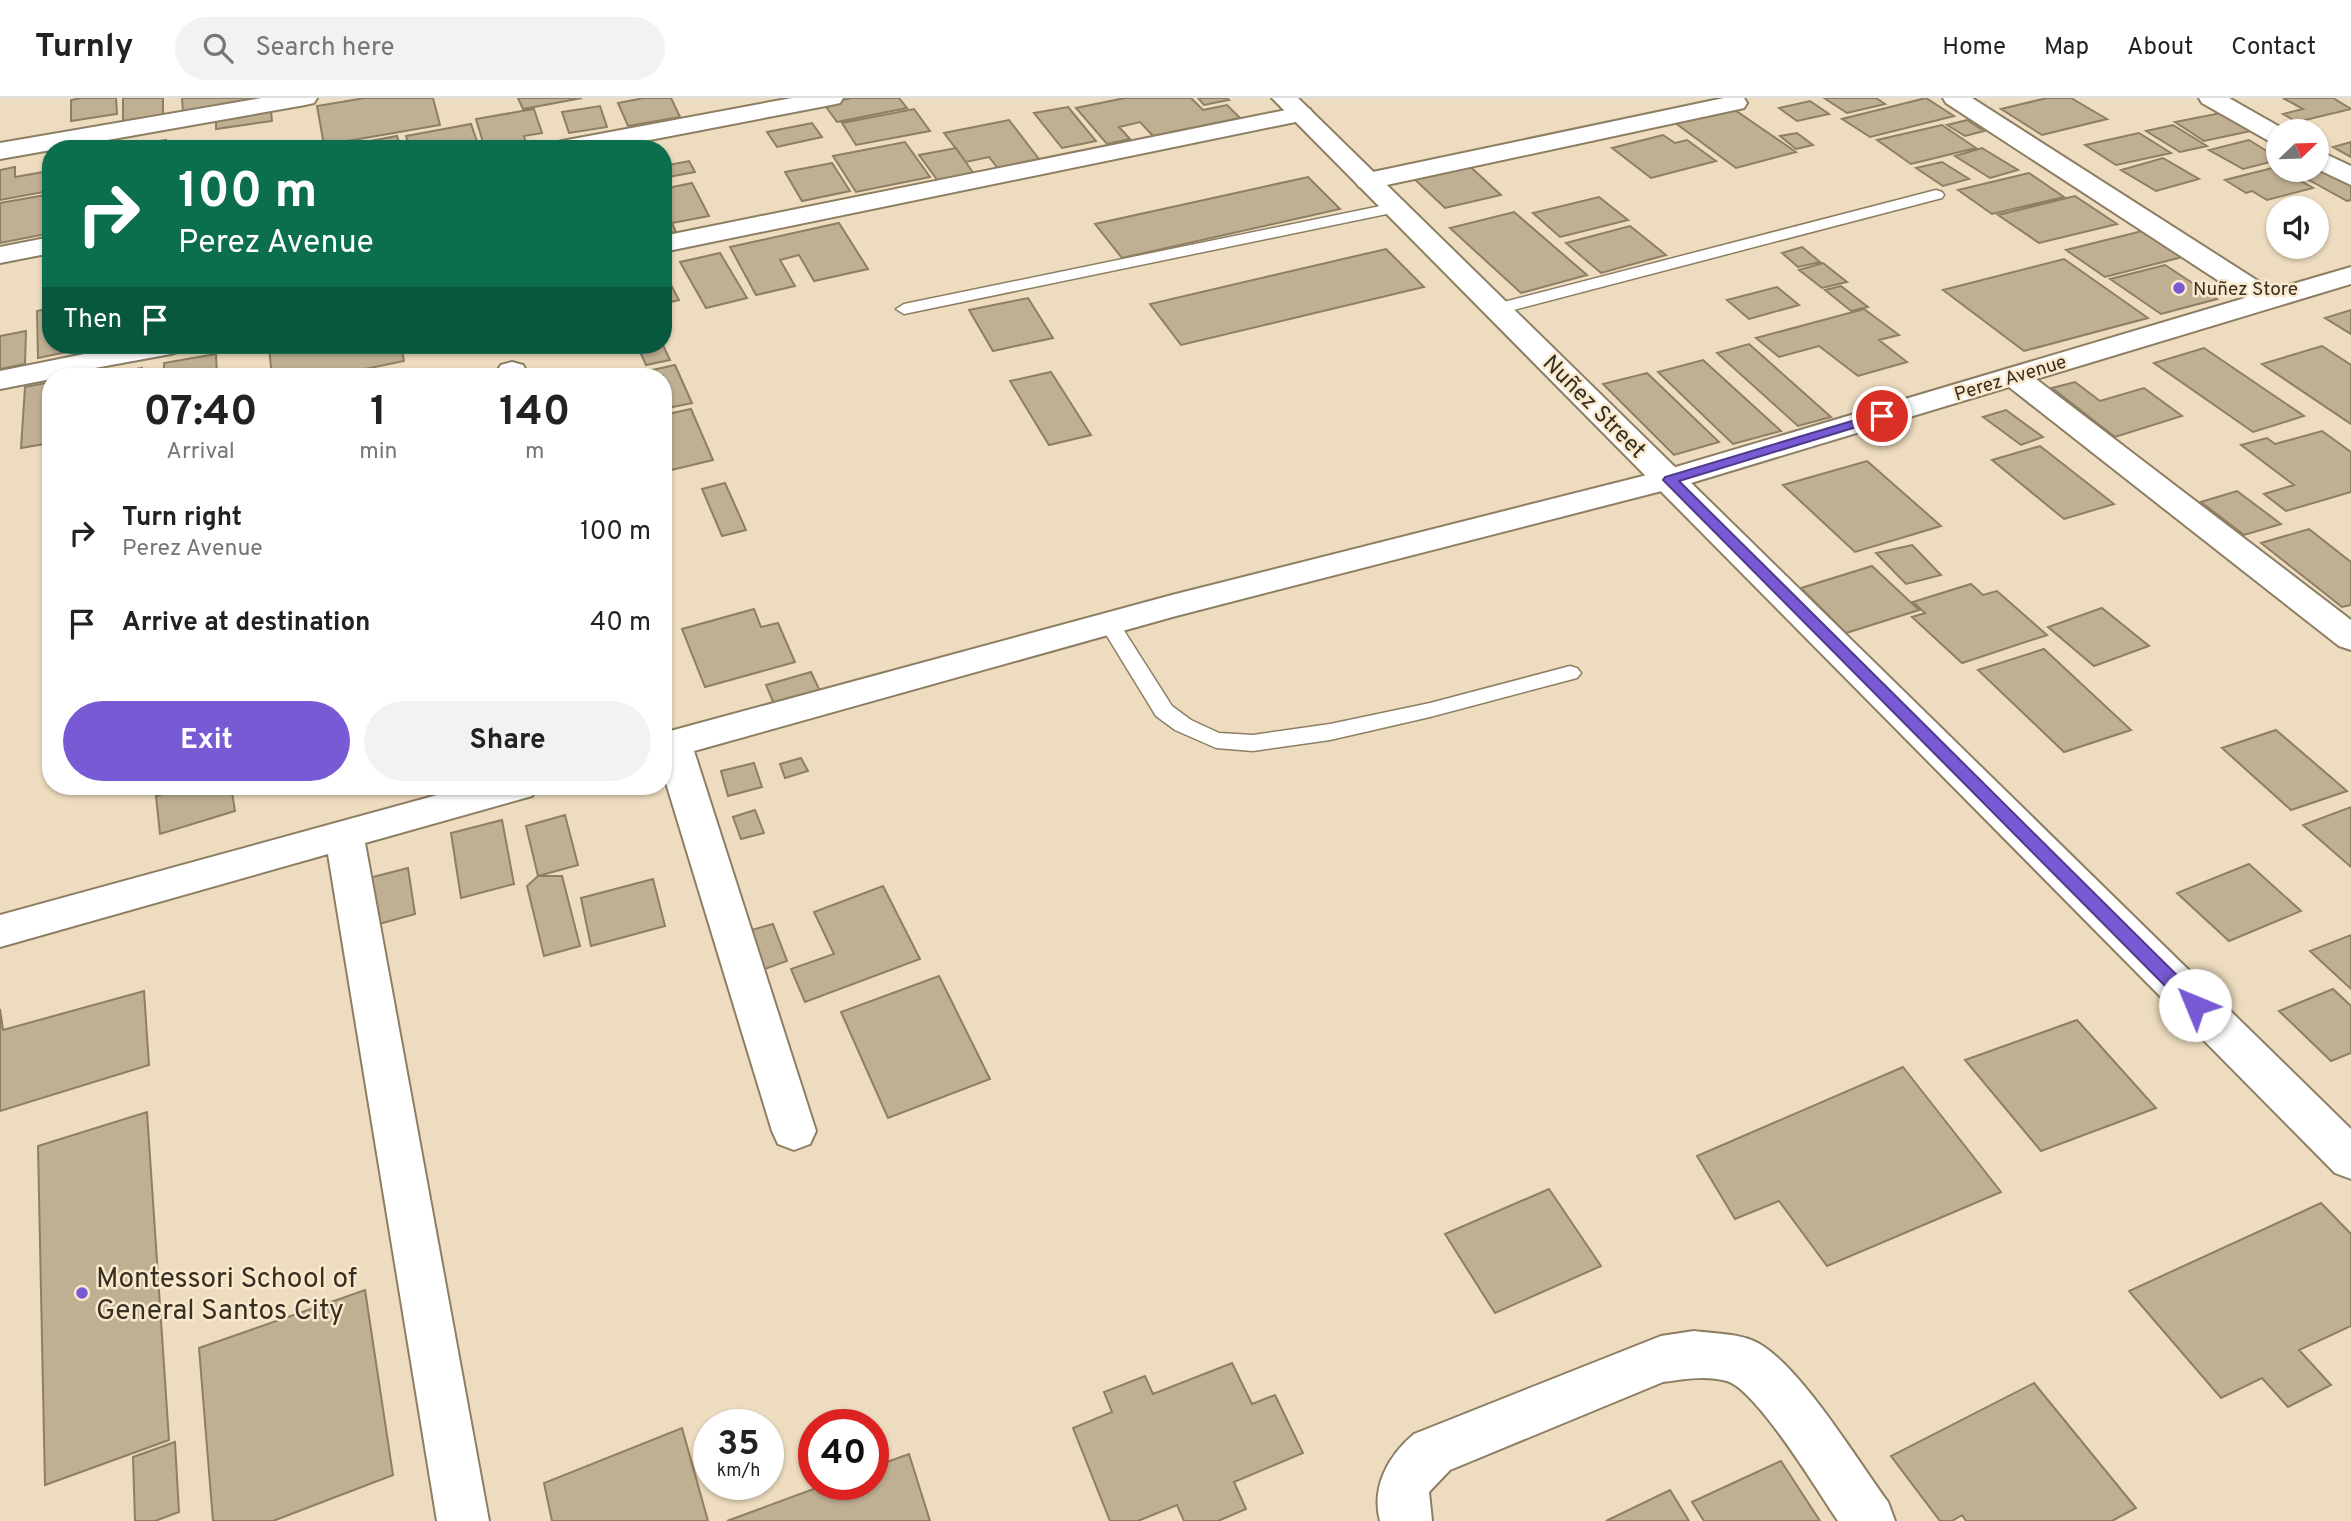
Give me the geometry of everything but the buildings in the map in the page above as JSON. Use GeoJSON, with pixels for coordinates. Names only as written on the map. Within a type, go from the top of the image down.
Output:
{"type":"FeatureCollection","features":[{"type":"Feature","properties":{"kind":"street"},"geometry":{"type":"LineString","coordinates":[[63,140],[305,98]]}},
{"type":"Feature","properties":{"kind":"street"},"geometry":{"type":"LineString","coordinates":[[609,140],[831,98]]}},
{"type":"Feature","properties":{"kind":"street"},"geometry":{"type":"LineString","coordinates":[[1955,98],[2268,300]]}},
{"type":"Feature","properties":{"kind":"street"},"geometry":{"type":"LineString","coordinates":[[2211,98],[2266,129]]}},
{"type":"Feature","properties":{"kind":"street"},"geometry":{"type":"LineString","coordinates":[[1368,181],[1735,103]]}},
{"type":"Feature","properties":{"kind":"street"},"geometry":{"type":"LineString","coordinates":[[672,242],[1292,106]]}},
{"type":"Feature","properties":{"kind":"street","name":"Nuñez Street"},"geometry":{"type":"LineString","coordinates":[[1292,106],[2351,1159]]}},
{"type":"Feature","properties":{"kind":"street"},"geometry":{"type":"LineString","coordinates":[[0,151],[42,144]]}},
{"type":"Feature","properties":{"kind":"street"},"geometry":{"type":"LineString","coordinates":[[2329,165],[2351,177]]}},
{"type":"Feature","properties":{"kind":"street"},"geometry":{"type":"LineString","coordinates":[[0,255],[42,247]]}},
{"type":"Feature","properties":{"kind":"street","name":"Perez Avenue"},"geometry":{"type":"LineString","coordinates":[[672,744],[1109,623],[1670,480],[2351,275]]}},
{"type":"Feature","properties":{"kind":"street"},"geometry":{"type":"LineString","coordinates":[[59,368],[127,354]]}},
{"type":"Feature","properties":{"kind":"street"},"geometry":{"type":"LineString","coordinates":[[0,380],[42,371]]}},
{"type":"Feature","properties":{"kind":"street"},"geometry":{"type":"LineString","coordinates":[[2014,376],[2351,638]]}},
{"type":"Feature","properties":{"kind":"street"},"geometry":{"type":"LineString","coordinates":[[672,757],[794,1131]]}},
{"type":"Feature","properties":{"kind":"street"},"geometry":{"type":"LineString","coordinates":[[0,931],[487,795]]}},
{"type":"Feature","properties":{"kind":"street"},"geometry":{"type":"LineString","coordinates":[[344,835],[463,1521]]}},
{"type":"Feature","properties":{"kind":"street"},"geometry":{"type":"LineString","coordinates":[[1406,1521],[1401,1509],[1404,1483],[1417,1464],[1432,1452],[1661,1359],[1694,1354],[1741,1360],[1776,1390],[1869,1521]]}},
{"type":"Feature","properties":{"kind":"lane"},"geometry":{"type":"LineString","coordinates":[[1498,309],[1936,195]]}},
{"type":"Feature","properties":{"kind":"lane"},"geometry":{"type":"LineString","coordinates":[[904,310],[1395,208]]}},
{"type":"Feature","properties":{"kind":"lane"},"geometry":{"type":"LineString","coordinates":[[1109,623],[1164,711],[1183,725],[1216,740],[1253,743],[1329,732],[1430,710],[1570,673]]}},
{"type":"Feature","properties":{"kind":"place","name":"Nuñez Store"},"geometry":{"type":"Point","coordinates":[2179,288]}},
{"type":"Feature","properties":{"kind":"place","name":"Montessori School of General Santos City"},"geometry":{"type":"Point","coordinates":[82,1293]}},
{"type":"Feature","properties":{"kind":"route"},"geometry":{"type":"LineString","coordinates":[[1882,416],[1670,480],[2195,1005]]}}]}
